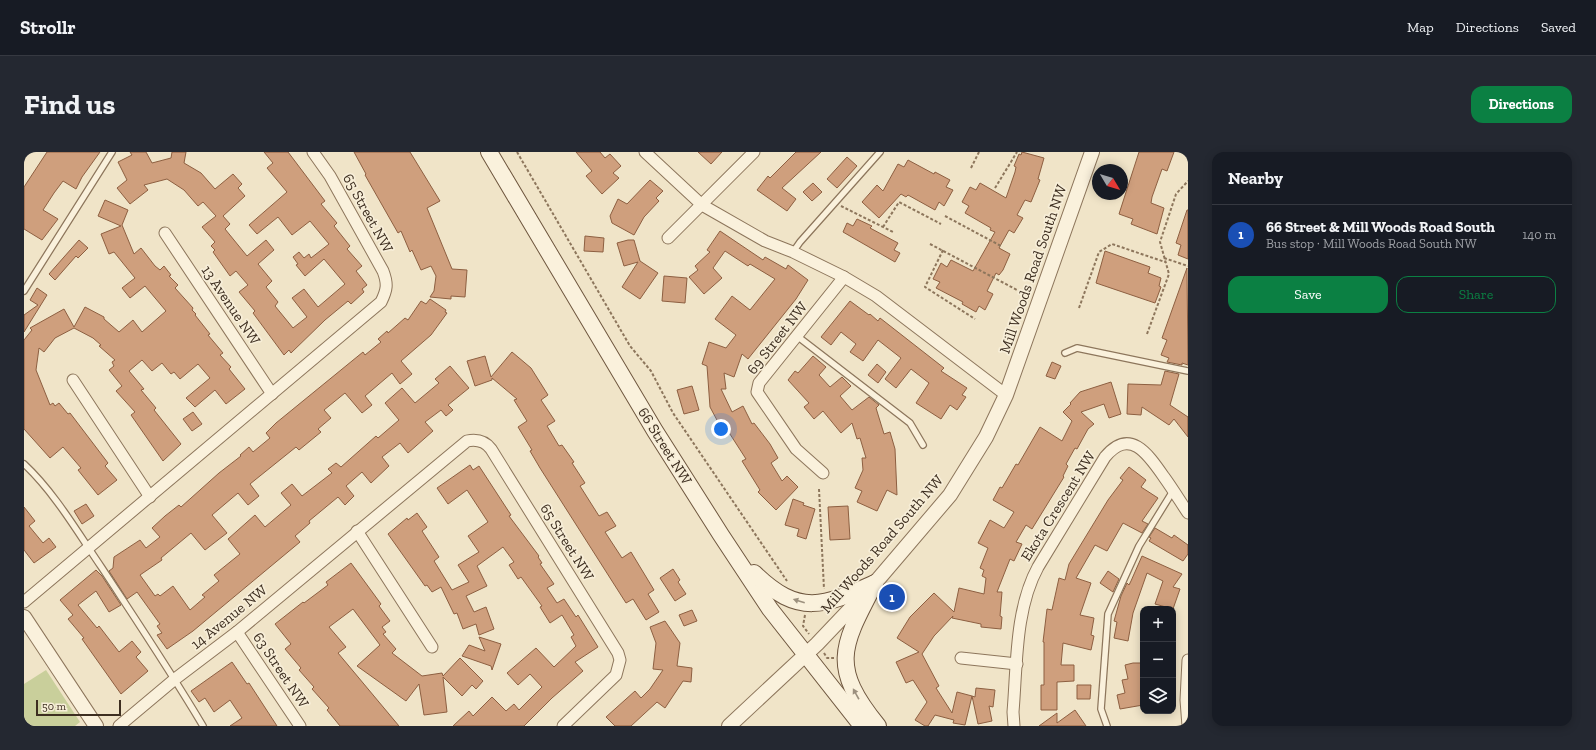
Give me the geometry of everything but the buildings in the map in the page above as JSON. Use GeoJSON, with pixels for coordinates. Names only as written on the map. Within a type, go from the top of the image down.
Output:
{"type":"FeatureCollection","features":[{"type":"Feature","properties":{"kind":"main road","name":"66 Street NW"},"geometry":{"type":"LineString","coordinates":[[489,152],[655,431],[770,609],[862,726]]}},
{"type":"Feature","properties":{"kind":"main road"},"geometry":{"type":"LineString","coordinates":[[726,541],[753,572],[770,588],[780,594],[800,602],[819,604],[831,601],[875,583]]}},
{"type":"Feature","properties":{"kind":"main road"},"geometry":{"type":"LineString","coordinates":[[875,583],[849,636],[845,658],[849,680],[855,694],[878,726]]}},
{"type":"Feature","properties":{"kind":"street","name":"65 Street NW"},"geometry":{"type":"LineString","coordinates":[[272,394],[375,308],[381,302],[386,292],[388,283],[383,271],[330,176],[313,152]]}},
{"type":"Feature","properties":{"kind":"street"},"geometry":{"type":"LineString","coordinates":[[645,152],[702,205],[765,241],[793,252],[844,277],[876,296],[1006,395]]}},
{"type":"Feature","properties":{"kind":"street"},"geometry":{"type":"LineString","coordinates":[[668,238],[754,152]]}},
{"type":"Feature","properties":{"kind":"street","name":"Mill Woods Road South NW"},"geometry":{"type":"LineString","coordinates":[[728,726],[805,655],[875,583],[950,495],[986,437],[1006,395],[1092,152]]}},
{"type":"Feature","properties":{"kind":"street","name":"13 Avenue NW"},"geometry":{"type":"LineString","coordinates":[[165,233],[272,394]]}},
{"type":"Feature","properties":{"kind":"street","name":"69 Street NW"},"geometry":{"type":"LineString","coordinates":[[823,473],[796,448],[757,392],[759,383],[844,277]]}},
{"type":"Feature","properties":{"kind":"street"},"geometry":{"type":"LineString","coordinates":[[73,380],[150,497]]}},
{"type":"Feature","properties":{"kind":"street"},"geometry":{"type":"LineString","coordinates":[[24,602],[272,394]]}},
{"type":"Feature","properties":{"kind":"street","name":"65 Street NW"},"geometry":{"type":"LineString","coordinates":[[479,440],[487,444],[491,450],[618,653],[620,660],[616,674],[610,682],[563,726]]}},
{"type":"Feature","properties":{"kind":"street","name":"14 Avenue NW"},"geometry":{"type":"LineString","coordinates":[[119,726],[175,679],[237,632],[467,441],[479,440]]}},
{"type":"Feature","properties":{"kind":"street","name":"Ekota Crescent NW"},"geometry":{"type":"LineString","coordinates":[[1014,726],[1013,712],[1023,604],[1032,576],[1110,450],[1125,444],[1131,444],[1141,448],[1150,457],[1188,513]]}},
{"type":"Feature","properties":{"kind":"street"},"geometry":{"type":"LineString","coordinates":[[357,531],[432,647]]}},
{"type":"Feature","properties":{"kind":"street"},"geometry":{"type":"LineString","coordinates":[[24,617],[96,726]]}},
{"type":"Feature","properties":{"kind":"street","name":"63 Street NW"},"geometry":{"type":"LineString","coordinates":[[237,632],[300,726]]}},
{"type":"Feature","properties":{"kind":"street"},"geometry":{"type":"LineString","coordinates":[[961,658],[1017,664]]}},
{"type":"Feature","properties":{"kind":"street"},"geometry":{"type":"LineString","coordinates":[[1188,660],[1186,700],[1188,726]]}},
{"type":"Feature","properties":{"kind":"lane"},"geometry":{"type":"LineString","coordinates":[[24,291],[112,152]]}},
{"type":"Feature","properties":{"kind":"lane"},"geometry":{"type":"LineString","coordinates":[[793,252],[834,203],[880,152]]}},
{"type":"Feature","properties":{"kind":"lane"},"geometry":{"type":"LineString","coordinates":[[797,336],[910,423],[923,445]]}},
{"type":"Feature","properties":{"kind":"lane"},"geometry":{"type":"LineString","coordinates":[[1065,353],[1077,348],[1188,371]]}},
{"type":"Feature","properties":{"kind":"lane"},"geometry":{"type":"LineString","coordinates":[[24,464],[40,478],[89,548],[175,679],[203,726]]}},
{"type":"Feature","properties":{"kind":"lane"},"geometry":{"type":"LineString","coordinates":[[1107,726],[1101,709],[1108,614],[1139,546],[1174,491]]}},
{"type":"Feature","properties":{"kind":"path"},"geometry":{"type":"LineString","coordinates":[[517,152],[630,346],[651,371],[673,413],[788,583]]}},
{"type":"Feature","properties":{"kind":"path"},"geometry":{"type":"LineString","coordinates":[[971,168],[979,152]]}},
{"type":"Feature","properties":{"kind":"path"},"geometry":{"type":"LineString","coordinates":[[995,188],[1017,152]]}},
{"type":"Feature","properties":{"kind":"path"},"geometry":{"type":"LineString","coordinates":[[1147,334],[1169,274],[1160,242],[1176,194],[1188,181]]}},
{"type":"Feature","properties":{"kind":"path"},"geometry":{"type":"LineString","coordinates":[[883,227],[899,202],[941,224]]}},
{"type":"Feature","properties":{"kind":"path"},"geometry":{"type":"LineString","coordinates":[[834,203],[893,232]]}},
{"type":"Feature","properties":{"kind":"path"},"geometry":{"type":"LineString","coordinates":[[946,216],[1001,246]]}},
{"type":"Feature","properties":{"kind":"path"},"geometry":{"type":"LineString","coordinates":[[930,244],[1019,291]]}},
{"type":"Feature","properties":{"kind":"path"},"geometry":{"type":"LineString","coordinates":[[1079,308],[1099,252],[1112,244],[1165,262]]}},
{"type":"Feature","properties":{"kind":"path"},"geometry":{"type":"LineString","coordinates":[[943,250],[925,287],[975,319]]}},
{"type":"Feature","properties":{"kind":"path"},"geometry":{"type":"LineString","coordinates":[[1164,258],[1188,266]]}},
{"type":"Feature","properties":{"kind":"path"},"geometry":{"type":"LineString","coordinates":[[819,489],[825,595]]}},
{"type":"Feature","properties":{"kind":"path"},"geometry":{"type":"LineString","coordinates":[[807,609],[803,626],[808,633]]}},
{"type":"Feature","properties":{"kind":"green space"},"geometry":{"type":"Polygon","coordinates":[[[46,670],[80,722],[75,726],[24,726],[24,684],[46,670]]]}},
{"type":"Feature","properties":{"kind":"place","name":"66 Street & Mill Woods Road South"},"geometry":{"type":"Point","coordinates":[892,597]}}]}
